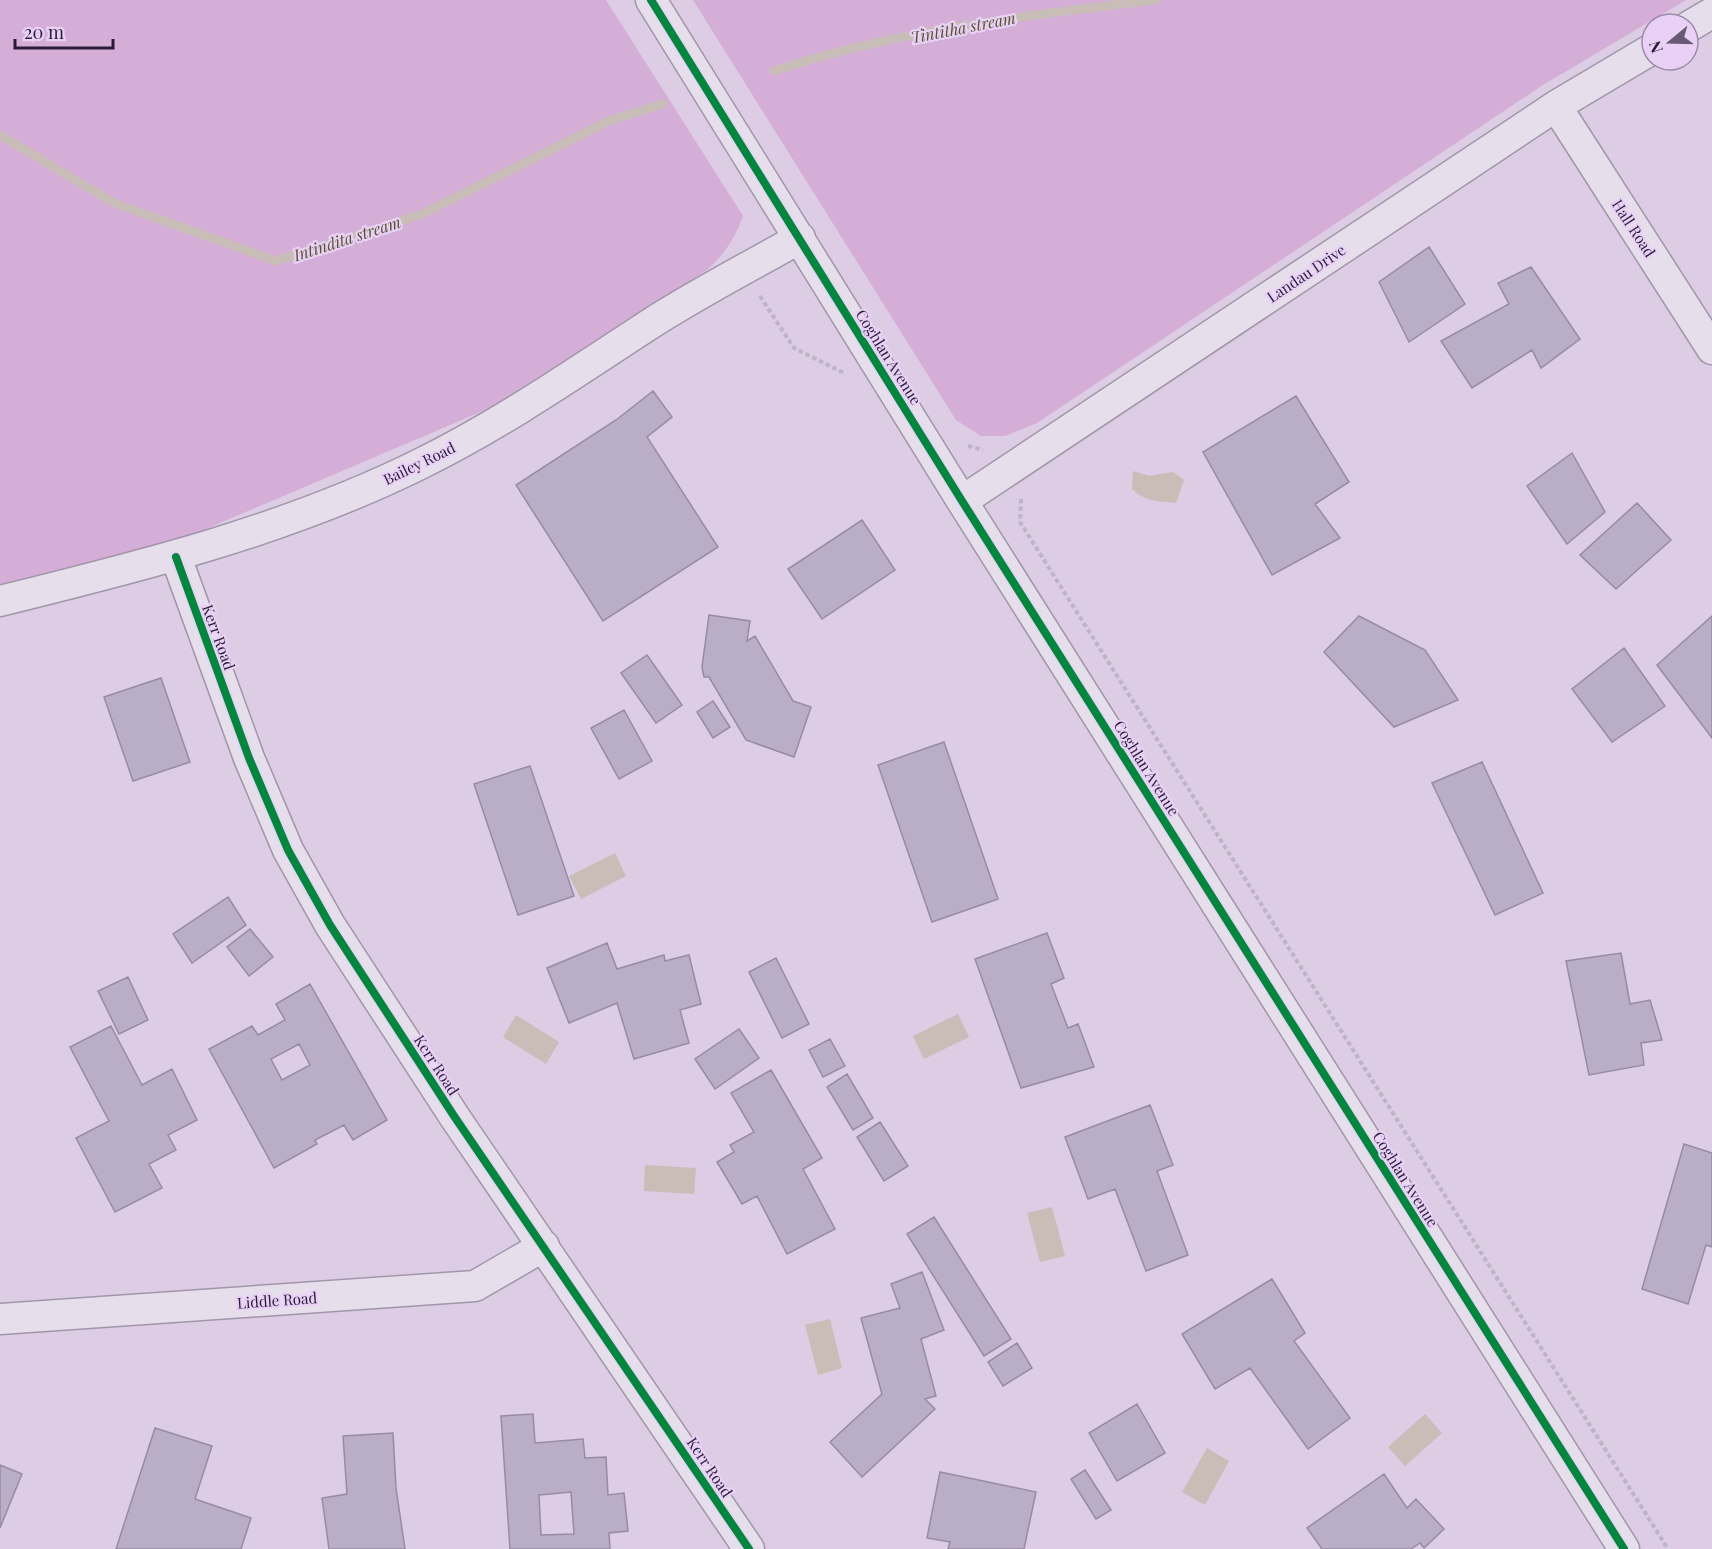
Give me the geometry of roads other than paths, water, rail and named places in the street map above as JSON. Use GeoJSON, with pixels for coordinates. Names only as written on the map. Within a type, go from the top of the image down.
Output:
{"type":"FeatureCollection","features":[{"type":"Feature","properties":{"kind":"street","name":"Coghlan Avenue"},"geometry":{"type":"LineString","coordinates":[[651,0],[962,501],[1624,1549]]}},
{"type":"Feature","properties":{"kind":"street","name":"Landau Drive"},"geometry":{"type":"LineString","coordinates":[[962,501],[1556,106],[1640,56]]}},
{"type":"Feature","properties":{"kind":"street","name":"Hall Road"},"geometry":{"type":"LineString","coordinates":[[1556,106],[1712,349]]}},
{"type":"Feature","properties":{"kind":"street","name":"Bailey Road"},"geometry":{"type":"LineString","coordinates":[[0,601],[176,557],[337,502],[418,465],[494,424],[560,384],[649,325],[800,237]]}},
{"type":"Feature","properties":{"kind":"street","name":"Kerr Road"},"geometry":{"type":"LineString","coordinates":[[176,557],[249,758],[288,850],[330,925],[454,1116],[749,1549]]}},
{"type":"Feature","properties":{"kind":"street","name":"Liddle Road"},"geometry":{"type":"LineString","coordinates":[[0,1319],[475,1286],[544,1246]]}},
{"type":"Feature","properties":{"kind":"waterway","name":"Tintitha stream"},"geometry":{"type":"LineString","coordinates":[[774,71],[820,57],[915,34],[1011,18],[1156,0]]}},
{"type":"Feature","properties":{"kind":"waterway","name":"Intindita stream"},"geometry":{"type":"LineString","coordinates":[[0,135],[114,203],[276,261],[422,214],[611,120],[663,104]]}}]}
